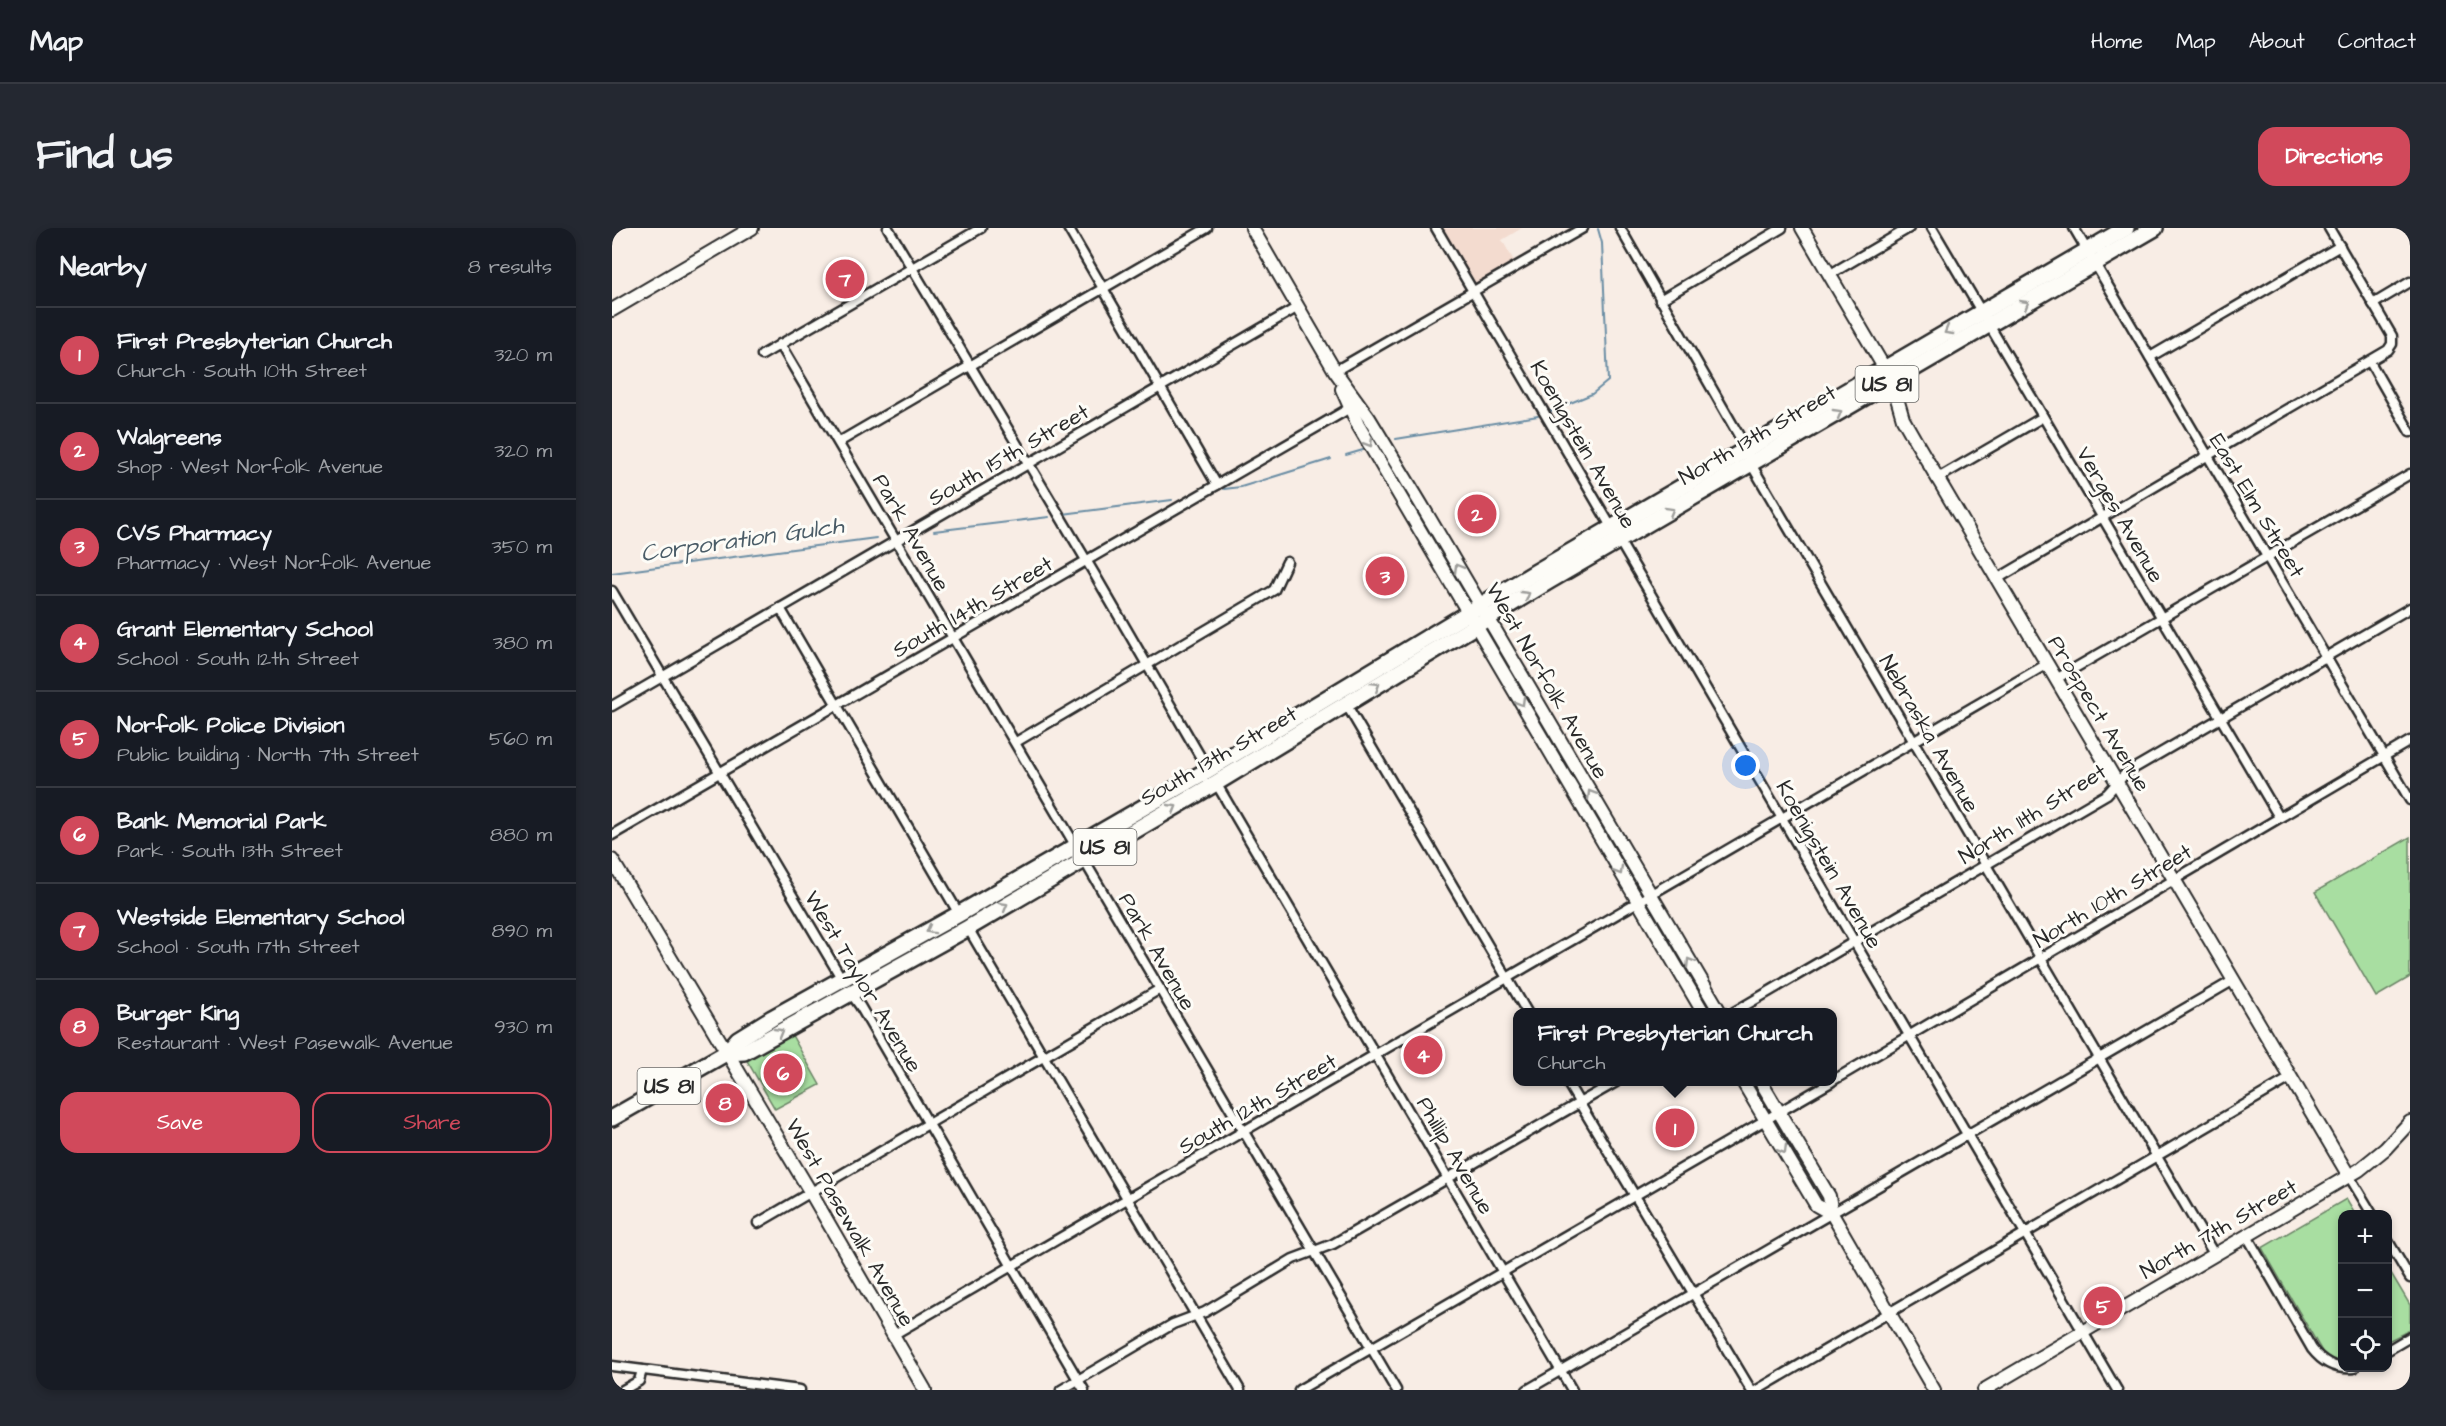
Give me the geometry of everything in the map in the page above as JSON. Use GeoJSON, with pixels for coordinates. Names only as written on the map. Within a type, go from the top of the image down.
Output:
{"type":"FeatureCollection","features":[{"type":"Feature","properties":{"kind":"highway","name":"North 13th Street"},"geometry":{"type":"LineString","coordinates":[[1615,534],[1751,464],[1889,375],[2090,256],[2126,228]]}},
{"type":"Feature","properties":{"kind":"highway","name":"North 13th Street"},"geometry":{"type":"LineString","coordinates":[[2090,256],[2155,228]]}},
{"type":"Feature","properties":{"kind":"highway","name":"North 13th Street"},"geometry":{"type":"LineString","coordinates":[[1478,615],[1615,534],[1746,448],[1889,375]]}},
{"type":"Feature","properties":{"kind":"highway","name":"South 13th Street"},"geometry":{"type":"LineString","coordinates":[[612,1118],[726,1053],[738,1038],[842,979],[959,914],[1080,853],[1346,704],[1478,615]]}},
{"type":"Feature","properties":{"kind":"highway","name":"South 13th Street"},"geometry":{"type":"LineString","coordinates":[[1212,777],[1478,615]]}},
{"type":"Feature","properties":{"kind":"highway","name":"South 13th Street"},"geometry":{"type":"LineString","coordinates":[[726,1053],[744,1052],[968,928],[1080,853]]}},
{"type":"Feature","properties":{"kind":"street"},"geometry":{"type":"LineString","coordinates":[[612,310],[752,228]]}},
{"type":"Feature","properties":{"kind":"street","name":"Phillip Avenue"},"geometry":{"type":"LineString","coordinates":[[888,228],[1148,665],[1572,1390]]}},
{"type":"Feature","properties":{"kind":"street"},"geometry":{"type":"LineString","coordinates":[[762,355],[981,228]]}},
{"type":"Feature","properties":{"kind":"street"},"geometry":{"type":"LineString","coordinates":[[1068,228],[1217,485]]}},
{"type":"Feature","properties":{"kind":"street"},"geometry":{"type":"LineString","coordinates":[[839,442],[1207,228]]}},
{"type":"Feature","properties":{"kind":"street","name":"West Norfolk Avenue"},"geometry":{"type":"LineString","coordinates":[[1252,228],[1335,371],[1369,418],[1638,902],[1701,1008]]}},
{"type":"Feature","properties":{"kind":"street","name":"Koenigstein Avenue"},"geometry":{"type":"LineString","coordinates":[[1436,228],[2117,1390]]}},
{"type":"Feature","properties":{"kind":"street"},"geometry":{"type":"LineString","coordinates":[[1335,371],[1583,228]]}},
{"type":"Feature","properties":{"kind":"street","name":"Nebraska Avenue"},"geometry":{"type":"LineString","coordinates":[[1620,228],[1746,448],[1751,464],[2214,1254]]}},
{"type":"Feature","properties":{"kind":"street"},"geometry":{"type":"LineString","coordinates":[[1660,300],[1782,228]]}},
{"type":"Feature","properties":{"kind":"street","name":"Prospect Avenue"},"geometry":{"type":"LineString","coordinates":[[1802,228],[1889,375],[1903,419],[2369,1210]]}},
{"type":"Feature","properties":{"kind":"street"},"geometry":{"type":"LineString","coordinates":[[1829,275],[1909,228]]}},
{"type":"Feature","properties":{"kind":"street","name":"Verges Avenue"},"geometry":{"type":"LineString","coordinates":[[1932,228],[2279,818]]}},
{"type":"Feature","properties":{"kind":"street","name":"East Elm Street"},"geometry":{"type":"LineString","coordinates":[[2074,228],[2410,800]]}},
{"type":"Feature","properties":{"kind":"street"},"geometry":{"type":"LineString","coordinates":[[1997,579],[2388,350],[2392,344],[2392,336],[2329,228]]}},
{"type":"Feature","properties":{"kind":"street"},"geometry":{"type":"LineString","coordinates":[[2150,357],[2340,246]]}},
{"type":"Feature","properties":{"kind":"street"},"geometry":{"type":"LineString","coordinates":[[2373,304],[2410,282]]}},
{"type":"Feature","properties":{"kind":"street","name":"South 15th Street"},"geometry":{"type":"LineString","coordinates":[[612,706],[1298,307]]}},
{"type":"Feature","properties":{"kind":"street","name":"Park Avenue"},"geometry":{"type":"LineString","coordinates":[[780,344],[1396,1390]]}},
{"type":"Feature","properties":{"kind":"street"},"geometry":{"type":"LineString","coordinates":[[2370,362],[2410,432]]}},
{"type":"Feature","properties":{"kind":"street","name":"West Norfolk Avenue"},"geometry":{"type":"LineString","coordinates":[[1335,371],[1350,408],[1718,1008]]}},
{"type":"Feature","properties":{"kind":"street","name":"South 14th Street"},"geometry":{"type":"LineString","coordinates":[[612,835],[1350,408]]}},
{"type":"Feature","properties":{"kind":"street"},"geometry":{"type":"LineString","coordinates":[[1938,478],[2043,417]]}},
{"type":"Feature","properties":{"kind":"street"},"geometry":{"type":"LineString","coordinates":[[2056,679],[2410,474]]}},
{"type":"Feature","properties":{"kind":"street"},"geometry":{"type":"LineString","coordinates":[[1016,742],[1274,590],[1287,562]]}},
{"type":"Feature","properties":{"kind":"street","name":"West Taylor Avenue"},"geometry":{"type":"LineString","coordinates":[[612,591],[850,993],[860,1006],[1084,1390]]}},
{"type":"Feature","properties":{"kind":"street"},"geometry":{"type":"LineString","coordinates":[[780,608],[959,914]]}},
{"type":"Feature","properties":{"kind":"street","name":"North 11th Street"},"geometry":{"type":"LineString","coordinates":[[1741,1008],[2107,794],[2127,773],[2410,608]]}},
{"type":"Feature","properties":{"kind":"street","name":"South 12th Street"},"geometry":{"type":"LineString","coordinates":[[893,1335],[2047,664]]}},
{"type":"Feature","properties":{"kind":"street"},"geometry":{"type":"LineString","coordinates":[[1346,704],[1525,1008]]}},
{"type":"Feature","properties":{"kind":"street","name":"North 10th Street"},"geometry":{"type":"LineString","coordinates":[[1837,1078],[2410,741]]}},
{"type":"Feature","properties":{"kind":"street","name":"West Pasewalk Avenue"},"geometry":{"type":"LineString","coordinates":[[612,860],[811,1193],[893,1335],[921,1389]]}},
{"type":"Feature","properties":{"kind":"street"},"geometry":{"type":"LineString","coordinates":[[968,928],[1240,1390]]}},
{"type":"Feature","properties":{"kind":"street"},"geometry":{"type":"LineString","coordinates":[[1527,1390],[2234,980]]}},
{"type":"Feature","properties":{"kind":"street"},"geometry":{"type":"LineString","coordinates":[[758,1223],[1160,989]]}},
{"type":"Feature","properties":{"kind":"street"},"geometry":{"type":"LineString","coordinates":[[1757,1390],[2292,1077]]}},
{"type":"Feature","properties":{"kind":"street"},"geometry":{"type":"LineString","coordinates":[[1569,1086],[1751,1390]]}},
{"type":"Feature","properties":{"kind":"street"},"geometry":{"type":"LineString","coordinates":[[1061,1390],[1173,1324],[1195,1316],[1293,1259],[1333,1244],[1609,1086]]}},
{"type":"Feature","properties":{"kind":"street"},"geometry":{"type":"LineString","coordinates":[[1745,1086],[1816,1205],[1832,1214]]}},
{"type":"Feature","properties":{"kind":"street"},"geometry":{"type":"LineString","coordinates":[[1763,1086],[1829,1196],[1832,1214],[1934,1390]]}},
{"type":"Feature","properties":{"kind":"street","name":"North 10th Street"},"geometry":{"type":"LineString","coordinates":[[1299,1390],[1824,1086]]}},
{"type":"Feature","properties":{"kind":"street","name":"North 7th Street"},"geometry":{"type":"LineString","coordinates":[[1984,1390],[2349,1176],[2373,1160],[2410,1122]]}},
{"type":"Feature","properties":{"kind":"street"},"geometry":{"type":"LineString","coordinates":[[2247,1236],[2312,1349],[2320,1359],[2338,1366]]}},
{"type":"Feature","properties":{"kind":"street"},"geometry":{"type":"LineString","coordinates":[[2392,1248],[2410,1278]]}},
{"type":"Feature","properties":{"kind":"street"},"geometry":{"type":"LineString","coordinates":[[2392,1348],[2410,1337]]}},
{"type":"Feature","properties":{"kind":"street"},"geometry":{"type":"LineString","coordinates":[[612,1366],[800,1390]]}},
{"type":"Feature","properties":{"kind":"street"},"geometry":{"type":"LineString","coordinates":[[623,1390],[639,1381],[642,1370]]}},
{"type":"Feature","properties":{"kind":"shaded area"},"geometry":{"type":"Polygon","coordinates":[[[1442,228],[1522,228],[1502,240],[1514,261],[1475,284],[1442,228]]]}},
{"type":"Feature","properties":{"kind":"green space"},"geometry":{"type":"Polygon","coordinates":[[[2410,837],[2410,977],[2376,997],[2315,892],[2410,837]]]}},
{"type":"Feature","properties":{"kind":"green space"},"geometry":{"type":"Polygon","coordinates":[[[789,1030],[820,1085],[775,1109],[746,1059],[789,1030]]]}},
{"type":"Feature","properties":{"kind":"green space"},"geometry":{"type":"Polygon","coordinates":[[[2346,1199],[2353,1210],[2338,1210],[2338,1362],[2324,1355],[2262,1248],[2346,1199]]]}},
{"type":"Feature","properties":{"kind":"green space"},"geometry":{"type":"Polygon","coordinates":[[[2392,1275],[2410,1305],[2410,1330],[2392,1339],[2392,1275]]]}},
{"type":"Feature","properties":{"kind":"waterway","name":"Corporation Gulch"},"geometry":{"type":"LineString","coordinates":[[1551,411],[1592,394],[1608,381],[1602,243],[1598,229]]}},
{"type":"Feature","properties":{"kind":"waterway","name":"Corporation Gulch"},"geometry":{"type":"LineString","coordinates":[[1396,439],[1538,416]]}},
{"type":"Feature","properties":{"kind":"waterway","name":"Corporation Gulch"},"geometry":{"type":"LineString","coordinates":[[1346,455],[1363,450]]}},
{"type":"Feature","properties":{"kind":"waterway","name":"Corporation Gulch"},"geometry":{"type":"LineString","coordinates":[[1224,489],[1241,487],[1331,459]]}},
{"type":"Feature","properties":{"kind":"waterway","name":"Corporation Gulch"},"geometry":{"type":"LineString","coordinates":[[1063,514],[1172,500]]}},
{"type":"Feature","properties":{"kind":"waterway","name":"Corporation Gulch"},"geometry":{"type":"LineString","coordinates":[[934,531],[1049,517]]}},
{"type":"Feature","properties":{"kind":"waterway","name":"Corporation Gulch"},"geometry":{"type":"LineString","coordinates":[[612,573],[876,538]]}},
{"type":"Feature","properties":{"kind":"place","name":"Westside Elementary School"},"geometry":{"type":"Point","coordinates":[845,279]}},
{"type":"Feature","properties":{"kind":"place","name":"Walgreens"},"geometry":{"type":"Point","coordinates":[1477,514]}},
{"type":"Feature","properties":{"kind":"place","name":"CVS Pharmacy"},"geometry":{"type":"Point","coordinates":[1385,576]}},
{"type":"Feature","properties":{"kind":"place","name":"Grant Elementary School"},"geometry":{"type":"Point","coordinates":[1423,1055]}},
{"type":"Feature","properties":{"kind":"place","name":"Bank Memorial Park"},"geometry":{"type":"Point","coordinates":[783,1073]}},
{"type":"Feature","properties":{"kind":"place","name":"Burger King"},"geometry":{"type":"Point","coordinates":[725,1103]}},
{"type":"Feature","properties":{"kind":"place","name":"First Presbyterian Church"},"geometry":{"type":"Point","coordinates":[1675,1128]}},
{"type":"Feature","properties":{"kind":"place","name":"Norfolk Police Division"},"geometry":{"type":"Point","coordinates":[2103,1306]}}]}
